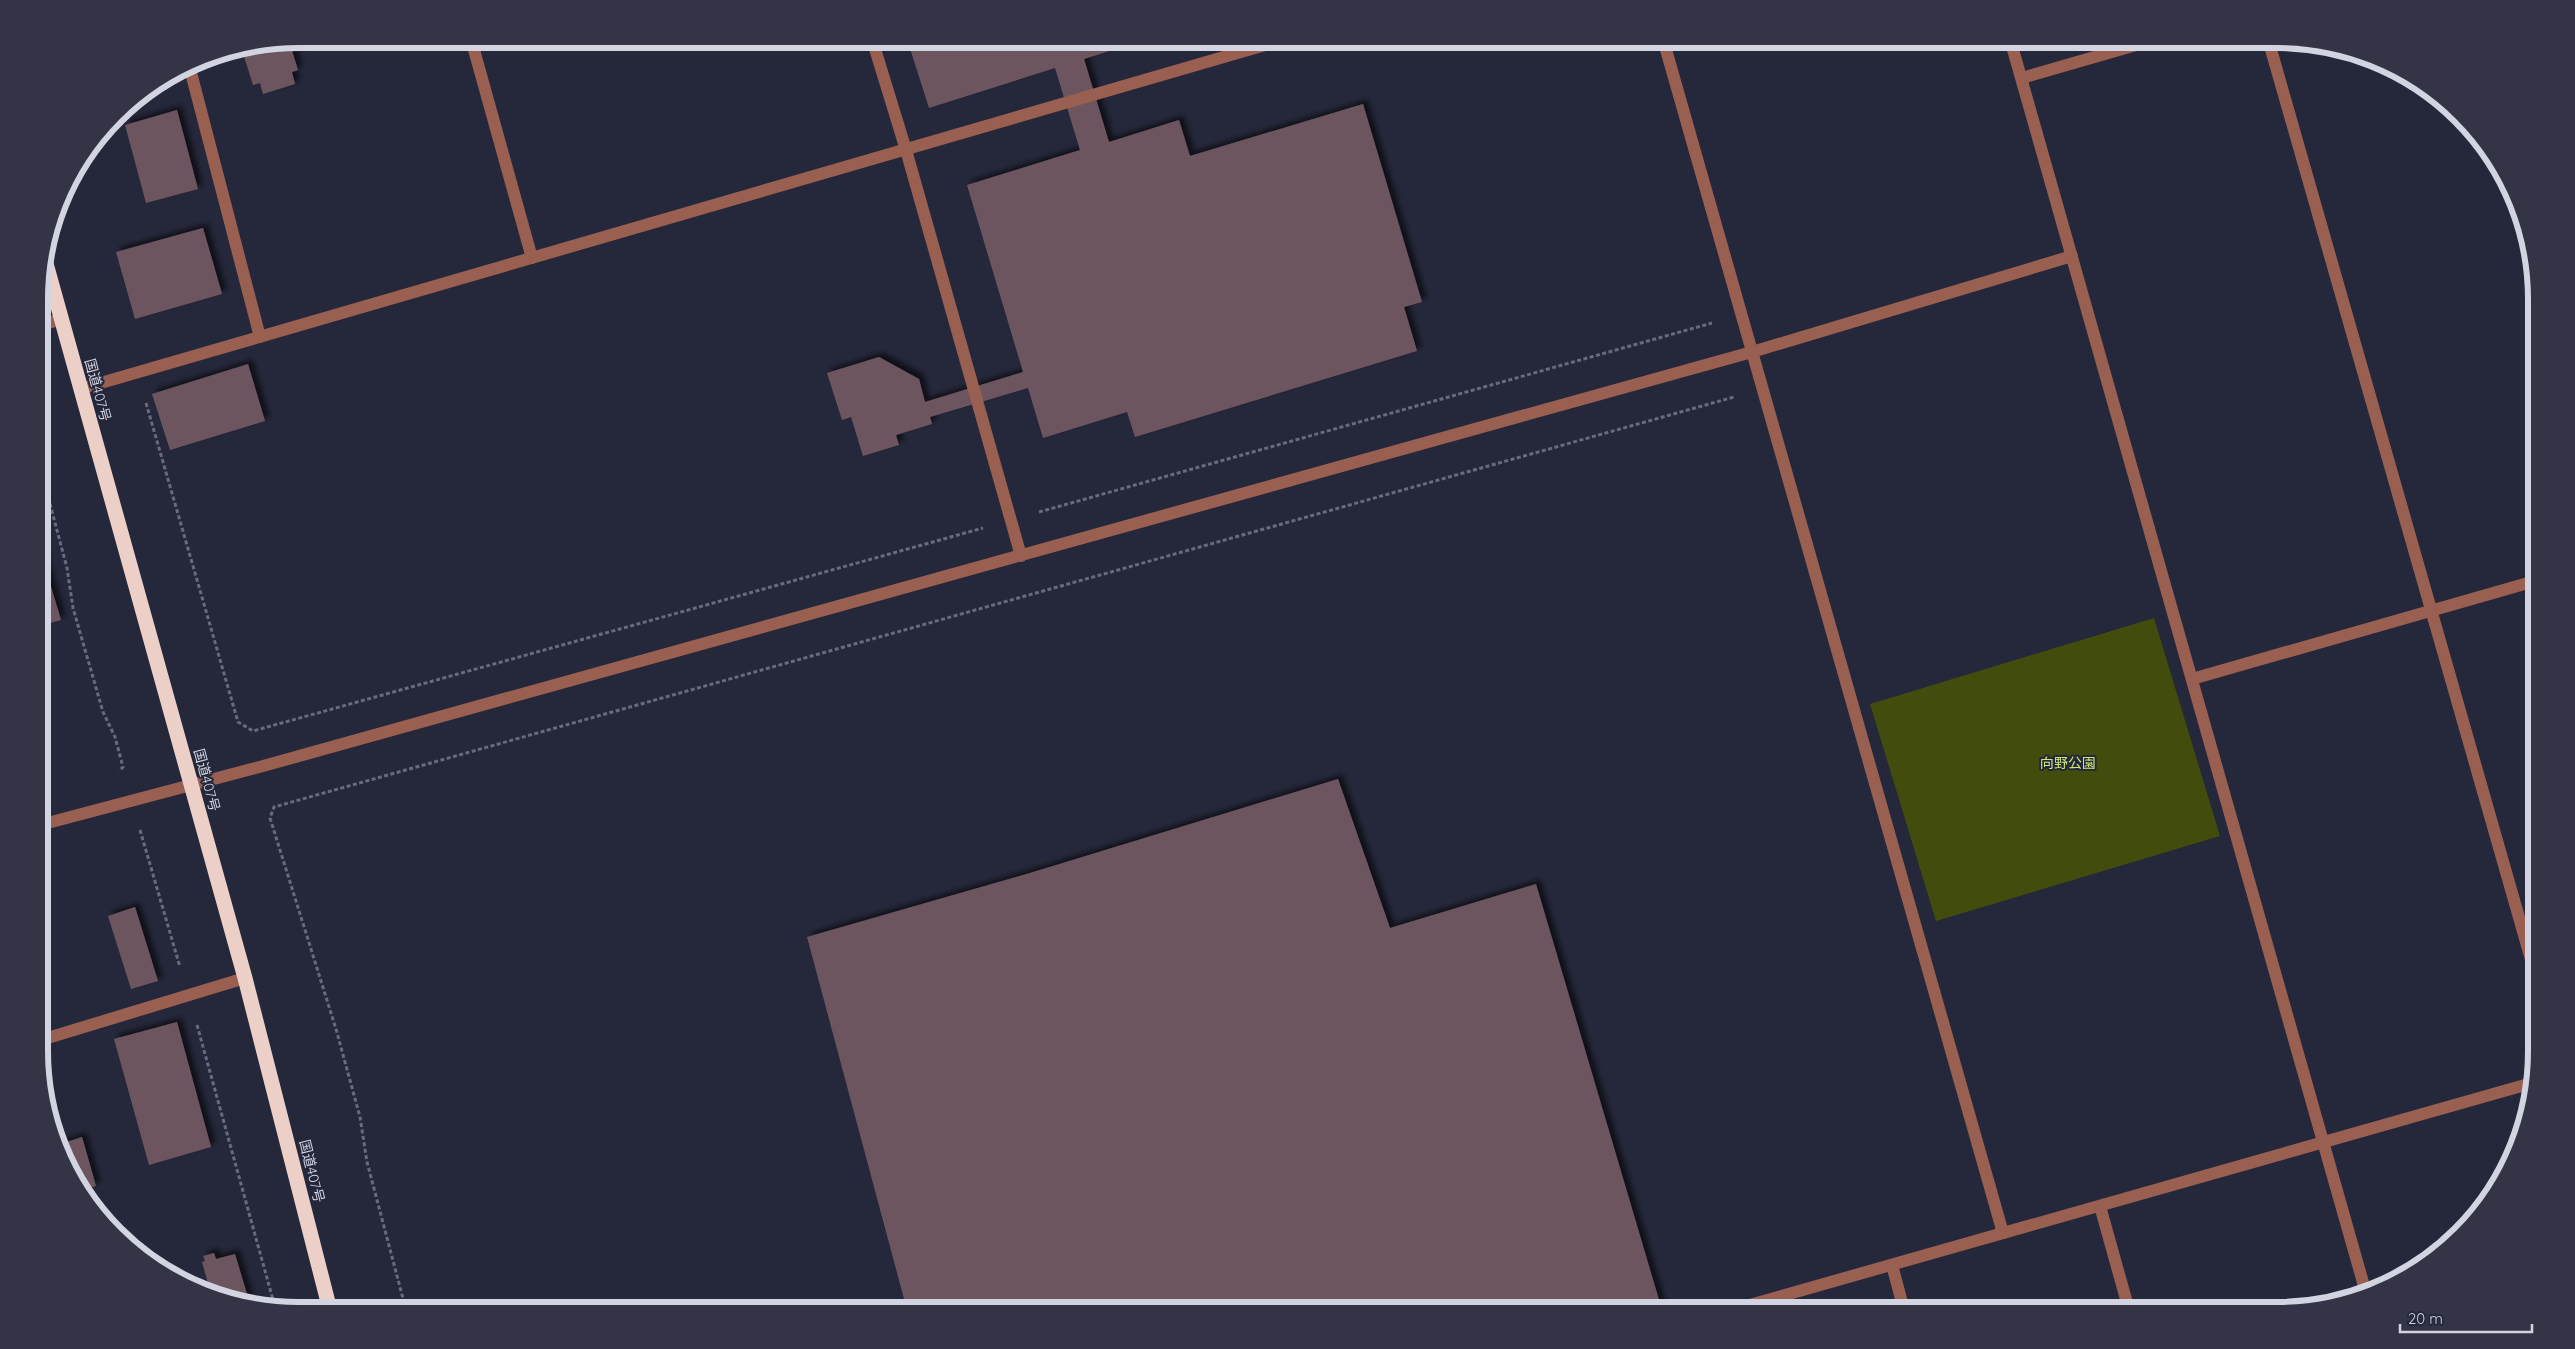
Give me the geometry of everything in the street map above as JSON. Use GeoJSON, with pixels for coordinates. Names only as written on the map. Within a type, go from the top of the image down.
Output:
{"type":"FeatureCollection","features":[{"type":"Feature","properties":{"kind":"highway","name":"国道407号"},"geometry":{"type":"LineString","coordinates":[[49,274],[245,978],[328,1302]]}},
{"type":"Feature","properties":{"kind":"street"},"geometry":{"type":"LineString","coordinates":[[474,48],[532,258]]}},
{"type":"Feature","properties":{"kind":"street"},"geometry":{"type":"LineString","coordinates":[[875,48],[906,150],[1021,556]]}},
{"type":"Feature","properties":{"kind":"street"},"geometry":{"type":"LineString","coordinates":[[80,389],[1255,48]]}},
{"type":"Feature","properties":{"kind":"street"},"geometry":{"type":"LineString","coordinates":[[1665,48],[2003,1233]]}},
{"type":"Feature","properties":{"kind":"street"},"geometry":{"type":"LineString","coordinates":[[2013,48],[2364,1285]]}},
{"type":"Feature","properties":{"kind":"street"},"geometry":{"type":"LineString","coordinates":[[2022,78],[2126,48]]}},
{"type":"Feature","properties":{"kind":"street"},"geometry":{"type":"LineString","coordinates":[[2271,48],[2528,949]]}},
{"type":"Feature","properties":{"kind":"street"},"geometry":{"type":"LineString","coordinates":[[191,72],[260,337]]}},
{"type":"Feature","properties":{"kind":"street"},"geometry":{"type":"LineString","coordinates":[[48,823],[1021,556],[1752,352],[2072,256]]}},
{"type":"Feature","properties":{"kind":"street"},"geometry":{"type":"LineString","coordinates":[[48,323],[62,319]]}},
{"type":"Feature","properties":{"kind":"street"},"geometry":{"type":"LineString","coordinates":[[2192,679],[2528,583]]}},
{"type":"Feature","properties":{"kind":"street"},"geometry":{"type":"LineString","coordinates":[[48,1038],[245,978]]}},
{"type":"Feature","properties":{"kind":"street"},"geometry":{"type":"LineString","coordinates":[[1760,1302],[2525,1085]]}},
{"type":"Feature","properties":{"kind":"street"},"geometry":{"type":"LineString","coordinates":[[2100,1206],[2127,1302]]}},
{"type":"Feature","properties":{"kind":"street"},"geometry":{"type":"LineString","coordinates":[[1892,1265],[1902,1302]]}},
{"type":"Feature","properties":{"kind":"path"},"geometry":{"type":"LineString","coordinates":[[146,403],[238,722],[254,731],[1742,315]]}},
{"type":"Feature","properties":{"kind":"path"},"geometry":{"type":"LineString","coordinates":[[404,1302],[336,1029],[270,818],[274,807],[1762,389]]}},
{"type":"Feature","properties":{"kind":"path"},"geometry":{"type":"LineString","coordinates":[[48,496],[67,568],[73,608],[103,712],[115,737],[123,767],[116,773]]}},
{"type":"Feature","properties":{"kind":"path"},"geometry":{"type":"LineString","coordinates":[[137,822],[148,852],[183,976]]}},
{"type":"Feature","properties":{"kind":"path"},"geometry":{"type":"LineString","coordinates":[[196,1024],[272,1300]]}},
{"type":"Feature","properties":{"kind":"green space","name":"向野公園"},"geometry":{"type":"Polygon","coordinates":[[[2154,618],[2220,836],[1936,921],[1870,704],[2154,618]]]}},
{"type":"Feature","properties":{"kind":"building"},"geometry":{"type":"Polygon","coordinates":[[[291,48],[298,70],[292,72],[295,84],[263,94],[260,83],[253,85],[243,53],[291,48]]]}},
{"type":"Feature","properties":{"kind":"building"},"geometry":{"type":"Polygon","coordinates":[[[910,48],[1119,48],[1084,59],[1109,142],[1179,120],[1190,156],[1363,104],[1422,302],[1404,307],[1417,351],[1135,437],[1127,412],[1043,438],[1028,388],[930,417],[932,424],[896,435],[899,445],[863,456],[851,417],[842,420],[827,373],[879,357],[919,379],[925,402],[1023,372],[967,185],[1080,150],[1055,68],[929,108],[910,48]]]}},
{"type":"Feature","properties":{"kind":"building"},"geometry":{"type":"Polygon","coordinates":[[[177,110],[198,189],[146,203],[125,125],[177,110]]]}},
{"type":"Feature","properties":{"kind":"building"},"geometry":{"type":"Polygon","coordinates":[[[203,228],[222,294],[135,319],[116,252],[203,228]]]}},
{"type":"Feature","properties":{"kind":"building"},"geometry":{"type":"Polygon","coordinates":[[[248,364],[265,421],[170,450],[152,394],[248,364]]]}},
{"type":"Feature","properties":{"kind":"building"},"geometry":{"type":"Polygon","coordinates":[[[48,577],[61,620],[48,624],[48,577]]]}},
{"type":"Feature","properties":{"kind":"building"},"geometry":{"type":"Polygon","coordinates":[[[1338,779],[1390,928],[1536,884],[1660,1302],[905,1302],[807,937],[1030,873],[1338,779]]]}},
{"type":"Feature","properties":{"kind":"building"},"geometry":{"type":"Polygon","coordinates":[[[135,907],[158,981],[131,989],[108,916],[135,907]]]}},
{"type":"Feature","properties":{"kind":"building"},"geometry":{"type":"Polygon","coordinates":[[[177,1022],[211,1147],[149,1165],[114,1039],[177,1022]]]}},
{"type":"Feature","properties":{"kind":"building"},"geometry":{"type":"Polygon","coordinates":[[[82,1137],[96,1186],[89,1188],[73,1162],[65,1142],[82,1137]]]}},
{"type":"Feature","properties":{"kind":"building"},"geometry":{"type":"Polygon","coordinates":[[[214,1253],[216,1259],[235,1254],[248,1297],[208,1284],[202,1262],[205,1261],[203,1256],[214,1253]]]}}]}
